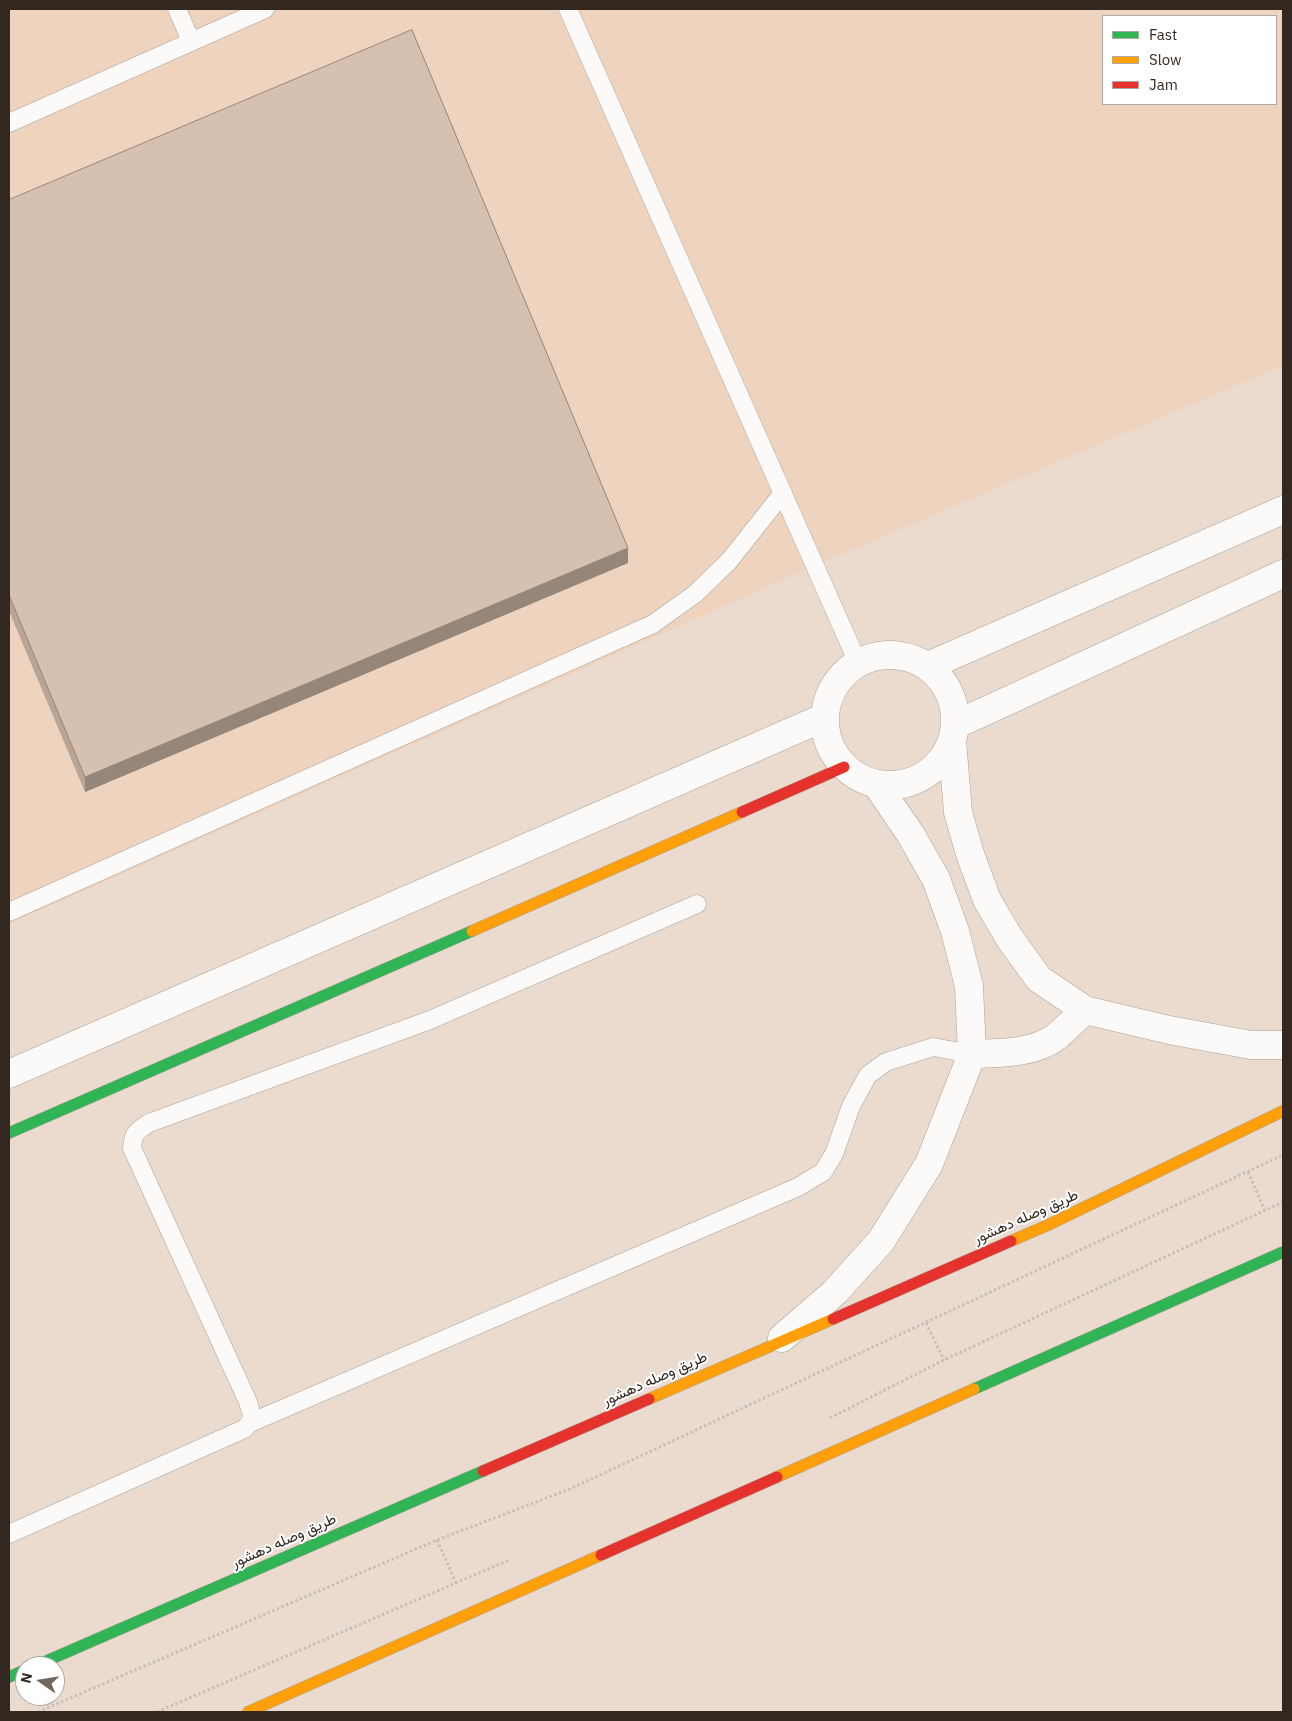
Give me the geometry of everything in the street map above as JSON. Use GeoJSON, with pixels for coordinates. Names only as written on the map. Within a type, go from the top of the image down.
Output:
{"type":"FeatureCollection","features":[{"type":"Feature","properties":{"kind":"main road"},"geometry":{"type":"LineString","coordinates":[[9,1133],[844,767]]}},
{"type":"Feature","properties":{"kind":"main road","name":"طريق وصله دهشور"},"geometry":{"type":"LineString","coordinates":[[58,1656],[1048,1225],[1283,1110]]}},
{"type":"Feature","properties":{"kind":"main road"},"geometry":{"type":"LineString","coordinates":[[248,1712],[1283,1252]]}},
{"type":"Feature","properties":{"kind":"street"},"geometry":{"type":"LineString","coordinates":[[928,666],[1281,517]]}},
{"type":"Feature","properties":{"kind":"street"},"geometry":{"type":"LineString","coordinates":[[1283,574],[954,733],[944,757],[931,771],[915,781],[896,786],[877,784],[859,778],[844,767],[833,752],[827,735],[825,717],[830,695],[842,677],[858,663],[875,657],[894,655],[912,658],[928,666],[950,692],[954,708],[954,733],[958,812],[970,854],[987,900],[1010,939],[1039,979],[1085,1010],[1168,1030],[1251,1045],[1283,1046]]}},
{"type":"Feature","properties":{"kind":"street"},"geometry":{"type":"LineString","coordinates":[[9,1074],[825,717]]}},
{"type":"Feature","properties":{"kind":"street"},"geometry":{"type":"LineString","coordinates":[[776,1344],[835,1292],[881,1241],[929,1164],[972,1054],[968,986],[955,931],[936,879],[911,835],[877,784]]}},
{"type":"Feature","properties":{"kind":"street"},"geometry":{"type":"LineString","coordinates":[[972,1054],[1023,1050],[1043,1043],[1054,1038],[1085,1010]]}},
{"type":"Feature","properties":{"kind":"lane"},"geometry":{"type":"LineString","coordinates":[[177,9],[191,41]]}},
{"type":"Feature","properties":{"kind":"lane"},"geometry":{"type":"LineString","coordinates":[[9,123],[265,9]]}},
{"type":"Feature","properties":{"kind":"lane"},"geometry":{"type":"LineString","coordinates":[[568,9],[858,663]]}},
{"type":"Feature","properties":{"kind":"lane"},"geometry":{"type":"LineString","coordinates":[[9,912],[653,624],[695,594],[729,560],[783,493]]}},
{"type":"Feature","properties":{"kind":"lane"},"geometry":{"type":"LineString","coordinates":[[250,1424],[252,1416],[248,1402],[132,1148],[133,1137],[139,1130],[149,1123],[430,1020],[697,904]]}},
{"type":"Feature","properties":{"kind":"lane"},"geometry":{"type":"LineString","coordinates":[[9,1534],[244,1429],[250,1424],[798,1186],[823,1172],[834,1154],[851,1106],[868,1075],[886,1062],[933,1047],[972,1054]]}},
{"type":"Feature","properties":{"kind":"path"},"geometry":{"type":"LineString","coordinates":[[38,1712],[437,1540],[570,1489],[1283,1155]]}},
{"type":"Feature","properties":{"kind":"path"},"geometry":{"type":"LineString","coordinates":[[1248,1172],[1265,1211]]}},
{"type":"Feature","properties":{"kind":"path"},"geometry":{"type":"LineString","coordinates":[[822,1422],[944,1360],[1283,1202]]}},
{"type":"Feature","properties":{"kind":"path"},"geometry":{"type":"LineString","coordinates":[[926,1322],[944,1360]]}},
{"type":"Feature","properties":{"kind":"path"},"geometry":{"type":"LineString","coordinates":[[437,1540],[456,1583]]}},
{"type":"Feature","properties":{"kind":"path"},"geometry":{"type":"LineString","coordinates":[[157,1712],[509,1560]]}},
{"type":"Feature","properties":{"kind":"shaded area"},"geometry":{"type":"Polygon","coordinates":[[[9,9],[1283,9],[1283,366],[815,566],[9,924],[9,9]]]}},
{"type":"Feature","properties":{"kind":"building"},"geometry":{"type":"Polygon","coordinates":[[[412,30],[628,548],[85,777],[9,595],[9,200],[412,30]]]}},
{"type":"Feature","properties":{"kind":"traffic: fast"},"geometry":{"type":"LineString","coordinates":[[9,1133],[472,931]]}},
{"type":"Feature","properties":{"kind":"traffic: fast"},"geometry":{"type":"LineString","coordinates":[[974,1389],[1283,1252]]}},
{"type":"Feature","properties":{"kind":"traffic: fast"},"geometry":{"type":"LineString","coordinates":[[58,1656],[483,1471]]}},
{"type":"Feature","properties":{"kind":"traffic: fast"},"geometry":{"type":"LineString","coordinates":[[9,1677],[15,1674]]}},
{"type":"Feature","properties":{"kind":"traffic: slow"},"geometry":{"type":"LineString","coordinates":[[472,931],[742,812]]}},
{"type":"Feature","properties":{"kind":"traffic: slow"},"geometry":{"type":"LineString","coordinates":[[1011,1241],[1048,1225],[1283,1111]]}},
{"type":"Feature","properties":{"kind":"traffic: slow"},"geometry":{"type":"LineString","coordinates":[[649,1399],[833,1319]]}},
{"type":"Feature","properties":{"kind":"traffic: slow"},"geometry":{"type":"LineString","coordinates":[[777,1477],[974,1389]]}},
{"type":"Feature","properties":{"kind":"traffic: slow"},"geometry":{"type":"LineString","coordinates":[[248,1712],[601,1555]]}},
{"type":"Feature","properties":{"kind":"traffic: jam"},"geometry":{"type":"LineString","coordinates":[[742,812],[844,767]]}},
{"type":"Feature","properties":{"kind":"traffic: jam"},"geometry":{"type":"LineString","coordinates":[[833,1319],[1011,1241]]}},
{"type":"Feature","properties":{"kind":"traffic: jam"},"geometry":{"type":"LineString","coordinates":[[483,1471],[649,1399]]}},
{"type":"Feature","properties":{"kind":"traffic: jam"},"geometry":{"type":"LineString","coordinates":[[601,1555],[777,1477]]}}]}
